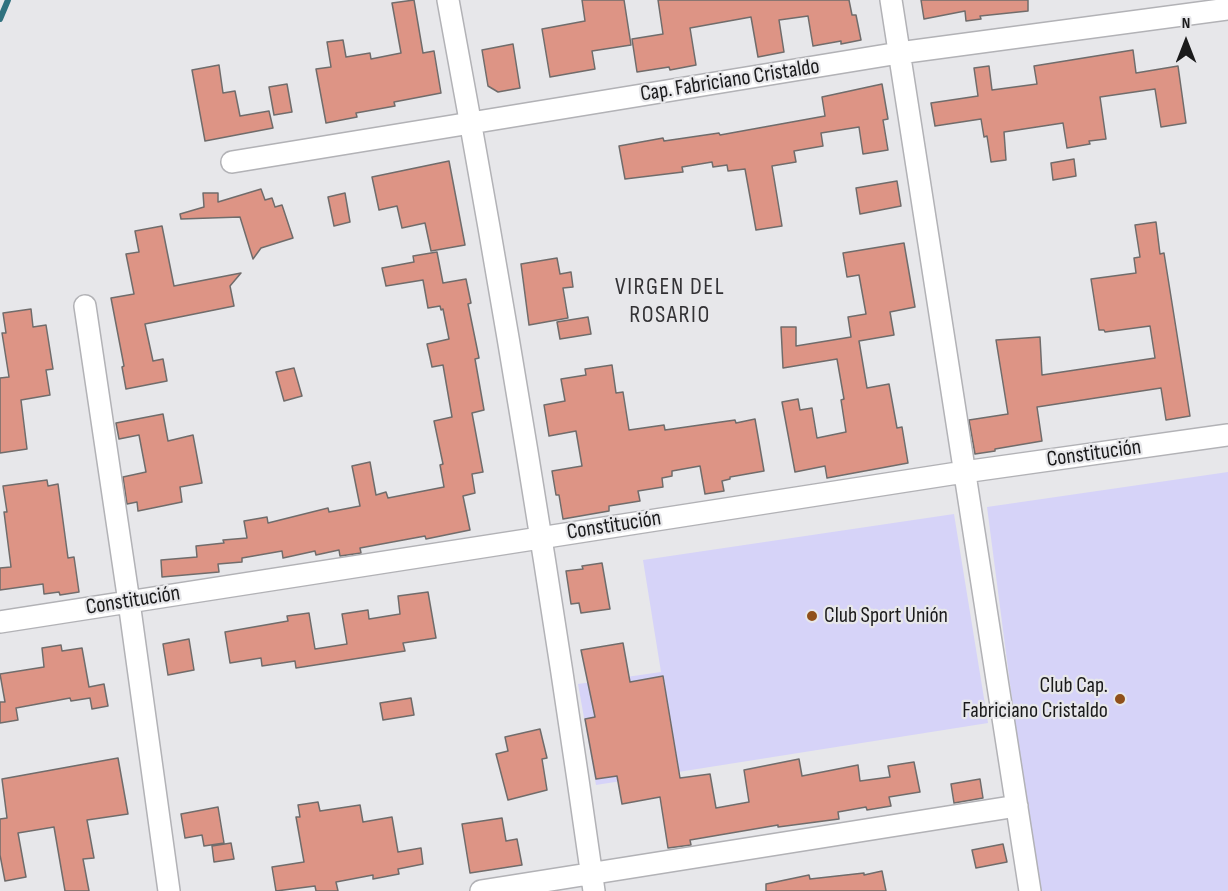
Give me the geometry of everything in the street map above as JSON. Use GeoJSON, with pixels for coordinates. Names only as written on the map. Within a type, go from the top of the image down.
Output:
{"type":"FeatureCollection","features":[{"type":"Feature","properties":{"kind":"street"},"geometry":{"type":"LineString","coordinates":[[448,0],[471,123],[540,538],[593,882]]}},
{"type":"Feature","properties":{"kind":"street"},"geometry":{"type":"LineString","coordinates":[[891,0],[1030,891]]}},
{"type":"Feature","properties":{"kind":"street","name":"Cap. Fabriciano Cristaldo"},"geometry":{"type":"LineString","coordinates":[[232,162],[899,53],[1228,9]]}},
{"type":"Feature","properties":{"kind":"street"},"geometry":{"type":"LineString","coordinates":[[85,306],[169,891]]}},
{"type":"Feature","properties":{"kind":"street","name":"Constitución"},"geometry":{"type":"LineString","coordinates":[[0,622],[964,472],[1228,435]]}},
{"type":"Feature","properties":{"kind":"street"},"geometry":{"type":"LineString","coordinates":[[481,891],[593,882],[1017,806]]}},
{"type":"Feature","properties":{"kind":"shaded area","name":"Club Cap. Fabriciano Cristaldo"},"geometry":{"type":"Polygon","coordinates":[[[1228,472],[1228,891],[1037,891],[987,507],[1228,472]]]}},
{"type":"Feature","properties":{"kind":"shaded area","name":"Club Sport Unión"},"geometry":{"type":"Polygon","coordinates":[[[954,514],[988,723],[596,785],[578,684],[661,672],[643,560],[954,514]]]}},
{"type":"Feature","properties":{"kind":"building"},"geometry":{"type":"Polygon","coordinates":[[[414,0],[423,53],[434,51],[441,93],[394,102],[395,106],[356,113],[357,117],[326,123],[316,69],[331,67],[327,42],[343,40],[346,57],[370,53],[371,59],[401,53],[392,3],[414,0]]]}},
{"type":"Feature","properties":{"kind":"building"},"geometry":{"type":"Polygon","coordinates":[[[582,0],[624,0],[631,45],[592,51],[595,69],[550,77],[542,29],[585,21],[582,0]]]}},
{"type":"Feature","properties":{"kind":"building"},"geometry":{"type":"Polygon","coordinates":[[[658,0],[849,0],[852,15],[856,15],[861,40],[813,46],[808,16],[779,20],[784,52],[758,57],[751,17],[690,28],[696,65],[670,70],[669,67],[637,72],[632,39],[663,34],[658,0]]]}},
{"type":"Feature","properties":{"kind":"building"},"geometry":{"type":"Polygon","coordinates":[[[921,0],[1028,0],[1028,11],[980,16],[981,19],[966,21],[965,11],[924,19],[921,0]]]}},
{"type":"Feature","properties":{"kind":"building"},"geometry":{"type":"Polygon","coordinates":[[[513,44],[520,88],[498,92],[488,86],[482,50],[513,44]]]}},
{"type":"Feature","properties":{"kind":"building"},"geometry":{"type":"Polygon","coordinates":[[[1133,50],[1136,73],[1178,66],[1186,123],[1161,127],[1155,89],[1100,97],[1106,139],[1089,141],[1090,144],[1067,148],[1063,123],[1004,132],[1006,160],[991,162],[987,136],[984,137],[981,119],[935,126],[931,103],[978,96],[974,68],[989,66],[992,90],[1037,84],[1034,66],[1133,50]]]}},
{"type":"Feature","properties":{"kind":"building"},"geometry":{"type":"Polygon","coordinates":[[[219,65],[223,93],[235,91],[240,116],[269,111],[273,128],[205,141],[192,70],[219,65]]]}},
{"type":"Feature","properties":{"kind":"building"},"geometry":{"type":"Polygon","coordinates":[[[287,84],[292,112],[274,115],[269,87],[287,84]]]}},
{"type":"Feature","properties":{"kind":"building"},"geometry":{"type":"Polygon","coordinates":[[[882,84],[888,119],[883,120],[888,150],[863,154],[859,127],[821,133],[823,146],[794,151],[796,162],[772,166],[782,226],[756,230],[745,169],[728,171],[727,165],[713,167],[712,162],[682,167],[683,172],[625,179],[619,146],[663,138],[664,141],[719,133],[720,135],[825,116],[822,97],[882,84]]]}},
{"type":"Feature","properties":{"kind":"building"},"geometry":{"type":"Polygon","coordinates":[[[1074,159],[1076,176],[1053,180],[1051,163],[1074,159]]]}},
{"type":"Feature","properties":{"kind":"building"},"geometry":{"type":"Polygon","coordinates":[[[449,161],[465,245],[431,251],[425,223],[402,228],[397,206],[379,210],[372,177],[449,161]]]}},
{"type":"Feature","properties":{"kind":"building"},"geometry":{"type":"Polygon","coordinates":[[[897,181],[901,206],[860,214],[856,188],[897,181]]]}},
{"type":"Feature","properties":{"kind":"building"},"geometry":{"type":"Polygon","coordinates":[[[261,189],[265,200],[272,198],[275,207],[282,205],[293,238],[261,248],[253,259],[240,217],[181,219],[180,214],[204,207],[203,193],[218,193],[218,202],[261,189]]]}},
{"type":"Feature","properties":{"kind":"building"},"geometry":{"type":"Polygon","coordinates":[[[345,193],[350,222],[334,226],[328,197],[345,193]]]}},
{"type":"Feature","properties":{"kind":"building"},"geometry":{"type":"Polygon","coordinates":[[[1156,222],[1160,254],[1164,253],[1190,416],[1166,420],[1161,388],[1037,407],[1042,441],[975,454],[969,420],[1008,414],[996,340],[1040,337],[1042,375],[1155,358],[1150,326],[1105,332],[1099,330],[1091,279],[1136,273],[1134,258],[1140,257],[1135,225],[1156,222]]]}},
{"type":"Feature","properties":{"kind":"building"},"geometry":{"type":"Polygon","coordinates":[[[162,226],[174,286],[241,273],[230,286],[234,306],[145,324],[153,361],[163,359],[167,381],[126,389],[111,298],[134,294],[126,254],[139,252],[135,231],[162,226]]]}},
{"type":"Feature","properties":{"kind":"building"},"geometry":{"type":"Polygon","coordinates":[[[904,243],[915,307],[890,312],[894,335],[859,341],[867,388],[889,384],[897,428],[902,427],[908,463],[827,478],[825,466],[795,472],[782,402],[798,399],[800,410],[812,408],[817,438],[846,432],[841,400],[844,399],[837,359],[783,368],[781,327],[796,327],[796,346],[851,337],[848,317],[866,314],[859,275],[847,277],[843,253],[904,243]]]}},
{"type":"Feature","properties":{"kind":"building"},"geometry":{"type":"Polygon","coordinates":[[[437,252],[443,283],[466,279],[471,303],[468,304],[479,358],[475,359],[484,410],[472,413],[483,472],[472,474],[475,493],[463,496],[470,530],[360,548],[361,553],[340,556],[339,550],[316,555],[315,551],[283,558],[282,551],[242,558],[242,562],[218,564],[219,572],[162,577],[161,560],[197,557],[196,546],[247,538],[244,521],[267,517],[268,523],[328,508],[329,512],[360,506],[352,466],[370,462],[376,495],[386,492],[388,498],[444,487],[440,465],[443,464],[434,421],[452,417],[443,365],[432,367],[427,344],[449,339],[443,309],[441,310],[440,306],[428,308],[423,280],[386,286],[382,268],[414,262],[413,256],[437,252]]]}},
{"type":"Feature","properties":{"kind":"building"},"geometry":{"type":"Polygon","coordinates":[[[557,258],[560,274],[571,272],[573,287],[563,288],[568,318],[529,325],[521,264],[557,258]]]}},
{"type":"Feature","properties":{"kind":"building"},"geometry":{"type":"Polygon","coordinates":[[[31,309],[33,327],[46,325],[53,369],[46,370],[50,395],[21,400],[27,449],[0,453],[0,378],[9,377],[2,333],[6,333],[3,313],[31,309]]]}},
{"type":"Feature","properties":{"kind":"building"},"geometry":{"type":"Polygon","coordinates":[[[588,317],[591,334],[560,339],[557,322],[588,317]]]}},
{"type":"Feature","properties":{"kind":"building"},"geometry":{"type":"Polygon","coordinates":[[[612,365],[616,393],[623,392],[629,430],[664,425],[665,430],[755,419],[764,471],[730,477],[722,481],[724,491],[705,494],[700,466],[672,471],[672,476],[662,478],[663,487],[638,491],[640,501],[609,506],[609,511],[563,519],[552,471],[582,466],[576,431],[549,436],[544,405],[565,401],[561,379],[586,375],[585,369],[612,365]]]}},
{"type":"Feature","properties":{"kind":"building"},"geometry":{"type":"Polygon","coordinates":[[[294,368],[302,396],[284,401],[276,372],[294,368]]]}},
{"type":"Feature","properties":{"kind":"building"},"geometry":{"type":"Polygon","coordinates":[[[163,414],[168,441],[193,435],[202,483],[180,487],[182,502],[138,511],[137,502],[127,504],[123,477],[146,472],[139,435],[119,439],[116,423],[163,414]]]}},
{"type":"Feature","properties":{"kind":"building"},"geometry":{"type":"Polygon","coordinates":[[[47,480],[48,486],[58,484],[68,558],[74,557],[79,592],[60,595],[59,592],[44,594],[43,584],[0,590],[0,568],[11,567],[3,486],[47,480]]]}},
{"type":"Feature","properties":{"kind":"building"},"geometry":{"type":"Polygon","coordinates":[[[602,563],[610,609],[581,613],[579,603],[571,604],[566,571],[602,563]]]}},
{"type":"Feature","properties":{"kind":"building"},"geometry":{"type":"Polygon","coordinates":[[[428,592],[436,638],[403,643],[405,651],[296,668],[295,661],[262,666],[261,658],[230,663],[225,632],[288,621],[287,616],[309,613],[315,649],[347,644],[342,614],[368,610],[369,619],[400,614],[398,596],[428,592]]]}},
{"type":"Feature","properties":{"kind":"building"},"geometry":{"type":"Polygon","coordinates":[[[189,639],[194,670],[168,675],[163,644],[189,639]]]}},
{"type":"Feature","properties":{"kind":"building"},"geometry":{"type":"Polygon","coordinates":[[[623,643],[630,682],[663,676],[680,778],[710,774],[716,808],[749,802],[744,770],[799,759],[802,776],[858,765],[860,781],[890,777],[888,766],[914,762],[920,792],[889,797],[891,806],[867,810],[866,807],[838,812],[839,819],[778,827],[778,825],[690,840],[691,845],[668,848],[660,797],[622,804],[617,776],[596,779],[585,719],[595,717],[581,650],[623,643]]]}},
{"type":"Feature","properties":{"kind":"building"},"geometry":{"type":"Polygon","coordinates":[[[61,645],[62,651],[82,648],[89,687],[104,684],[108,706],[92,709],[90,698],[71,701],[70,698],[16,708],[18,720],[0,723],[0,702],[5,702],[0,674],[44,667],[42,648],[61,645]]]}},
{"type":"Feature","properties":{"kind":"building"},"geometry":{"type":"Polygon","coordinates":[[[411,698],[414,715],[383,720],[380,703],[411,698]]]}},
{"type":"Feature","properties":{"kind":"building"},"geometry":{"type":"Polygon","coordinates":[[[540,729],[547,758],[542,759],[547,790],[508,800],[496,754],[508,751],[505,737],[540,729]]]}},
{"type":"Feature","properties":{"kind":"building"},"geometry":{"type":"Polygon","coordinates":[[[118,758],[128,814],[87,820],[94,858],[83,859],[89,891],[65,891],[54,827],[18,833],[26,877],[5,881],[0,855],[0,819],[7,818],[2,779],[118,758]]]}},
{"type":"Feature","properties":{"kind":"building"},"geometry":{"type":"Polygon","coordinates":[[[980,779],[983,798],[954,803],[951,784],[980,779]]]}},
{"type":"Feature","properties":{"kind":"building"},"geometry":{"type":"Polygon","coordinates":[[[318,802],[320,811],[360,805],[363,822],[392,817],[398,852],[421,848],[423,864],[398,869],[399,874],[373,879],[373,875],[336,882],[338,891],[316,891],[315,886],[276,891],[272,867],[304,862],[296,817],[300,817],[298,805],[318,802]]]}},
{"type":"Feature","properties":{"kind":"building"},"geometry":{"type":"Polygon","coordinates":[[[218,807],[224,843],[204,846],[202,835],[185,838],[181,814],[218,807]]]}},
{"type":"Feature","properties":{"kind":"building"},"geometry":{"type":"Polygon","coordinates":[[[502,818],[506,841],[517,839],[522,865],[470,873],[462,824],[502,818]]]}},
{"type":"Feature","properties":{"kind":"building"},"geometry":{"type":"Polygon","coordinates":[[[231,843],[234,859],[214,862],[212,846],[231,843]]]}},
{"type":"Feature","properties":{"kind":"building"},"geometry":{"type":"Polygon","coordinates":[[[1003,844],[1007,862],[976,868],[972,850],[1003,844]]]}},
{"type":"Feature","properties":{"kind":"building"},"geometry":{"type":"Polygon","coordinates":[[[882,871],[886,891],[766,891],[766,884],[809,875],[810,879],[864,873],[864,875],[882,871]]]}},
{"type":"Feature","properties":{"kind":"waterway"},"geometry":{"type":"LineString","coordinates":[[0,19],[8,0]]}},
{"type":"Feature","properties":{"kind":"place","name":"Club Sport Unión"},"geometry":{"type":"Point","coordinates":[812,616]}},
{"type":"Feature","properties":{"kind":"place","name":"Club Cap. Fabriciano Cristaldo"},"geometry":{"type":"Point","coordinates":[1120,699]}},
{"type":"Feature","properties":{"kind":"district","name":"VIRGEN DEL ROSARIO"},"geometry":{"type":"Point","coordinates":[670,302]}}]}
